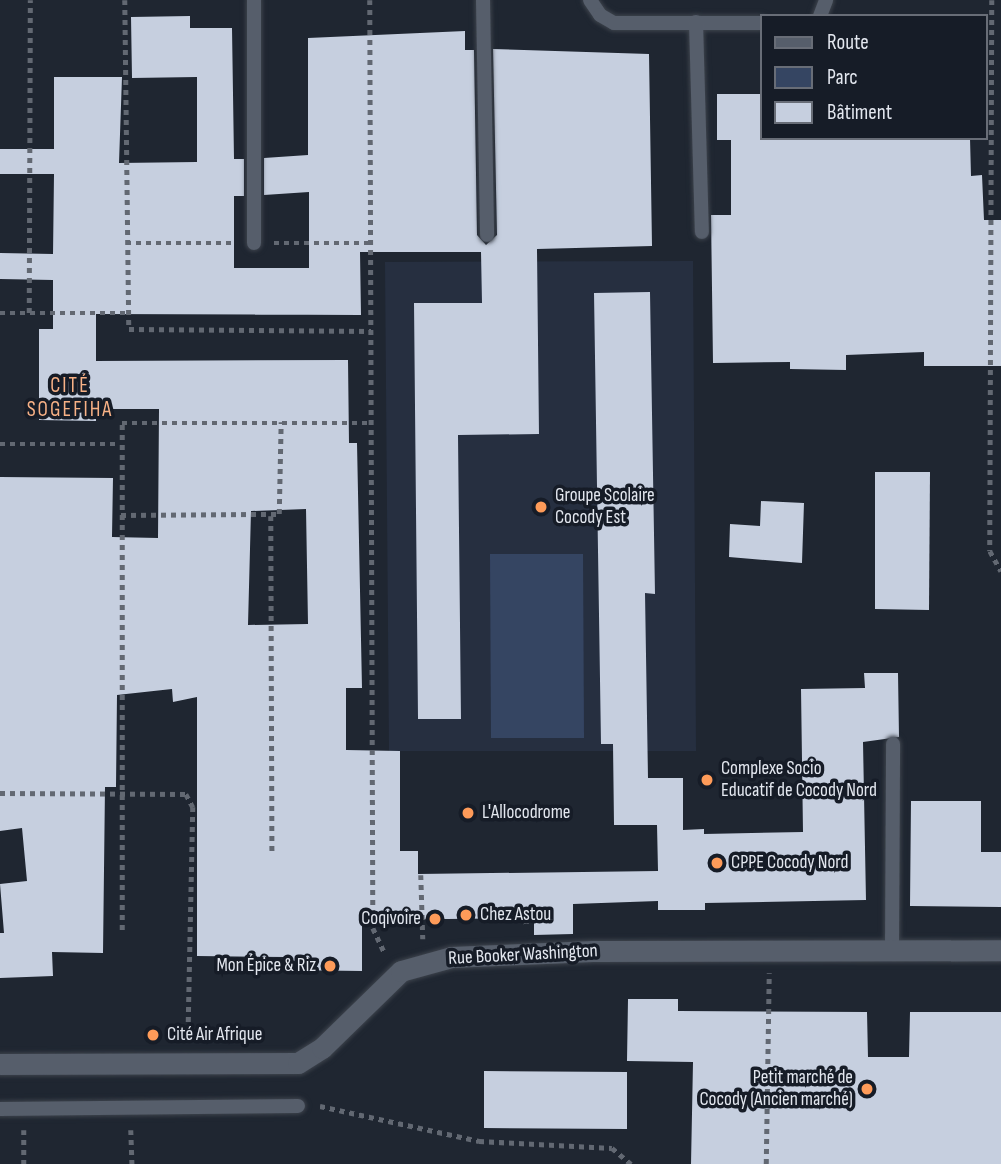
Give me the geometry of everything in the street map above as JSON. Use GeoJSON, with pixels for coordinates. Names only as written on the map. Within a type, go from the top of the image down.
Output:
{"type":"FeatureCollection","features":[{"type":"Feature","properties":{"kind":"street","name":"Rue Booker Washington"},"geometry":{"type":"LineString","coordinates":[[0,1064],[298,1063],[322,1048],[401,971],[426,961],[593,951],[1001,950]]}},
{"type":"Feature","properties":{"kind":"lane"},"geometry":{"type":"LineString","coordinates":[[254,0],[254,243]]}},
{"type":"Feature","properties":{"kind":"lane"},"geometry":{"type":"LineString","coordinates":[[483,0],[487,236]]}},
{"type":"Feature","properties":{"kind":"lane"},"geometry":{"type":"LineString","coordinates":[[590,0],[600,15],[614,23],[760,23]]}},
{"type":"Feature","properties":{"kind":"lane"},"geometry":{"type":"LineString","coordinates":[[696,22],[702,232]]}},
{"type":"Feature","properties":{"kind":"lane"},"geometry":{"type":"LineString","coordinates":[[892,951],[893,744]]}},
{"type":"Feature","properties":{"kind":"lane"},"geometry":{"type":"LineString","coordinates":[[0,1109],[298,1106]]}},
{"type":"Feature","properties":{"kind":"path"},"geometry":{"type":"LineString","coordinates":[[29,313],[30,0]]}},
{"type":"Feature","properties":{"kind":"path"},"geometry":{"type":"LineString","coordinates":[[125,0],[126,324],[133,331],[371,331]]}},
{"type":"Feature","properties":{"kind":"path"},"geometry":{"type":"LineString","coordinates":[[370,0],[373,928],[378,944],[401,971]]}},
{"type":"Feature","properties":{"kind":"path"},"geometry":{"type":"LineString","coordinates":[[992,0],[990,551],[1001,571]]}},
{"type":"Feature","properties":{"kind":"path"},"geometry":{"type":"LineString","coordinates":[[0,313],[126,313]]}},
{"type":"Feature","properties":{"kind":"path"},"geometry":{"type":"LineString","coordinates":[[122,930],[120,429],[129,421],[372,423]]}},
{"type":"Feature","properties":{"kind":"path"},"geometry":{"type":"LineString","coordinates":[[121,515],[279,514],[281,422]]}},
{"type":"Feature","properties":{"kind":"path"},"geometry":{"type":"LineString","coordinates":[[0,444],[120,444]]}},
{"type":"Feature","properties":{"kind":"path"},"geometry":{"type":"LineString","coordinates":[[271,516],[272,853]]}},
{"type":"Feature","properties":{"kind":"path"},"geometry":{"type":"LineString","coordinates":[[0,793],[121,794],[176,791],[186,794],[193,807],[188,1065]]}},
{"type":"Feature","properties":{"kind":"path"},"geometry":{"type":"LineString","coordinates":[[421,875],[426,961]]}},
{"type":"Feature","properties":{"kind":"path"},"geometry":{"type":"LineString","coordinates":[[766,1164],[769,951]]}},
{"type":"Feature","properties":{"kind":"path"},"geometry":{"type":"LineString","coordinates":[[298,1106],[334,1106],[479,1141],[612,1148],[631,1164]]}},
{"type":"Feature","properties":{"kind":"path"},"geometry":{"type":"LineString","coordinates":[[131,1109],[132,1164]]}},
{"type":"Feature","properties":{"kind":"path"},"geometry":{"type":"LineString","coordinates":[[24,1110],[24,1164]]}},
{"type":"Feature","properties":{"kind":"shaded area","name":"Groupe Scolaire Cocody Est"},"geometry":{"type":"Polygon","coordinates":[[[693,261],[696,751],[389,751],[385,262],[693,261]]]}},
{"type":"Feature","properties":{"kind":"green space"},"geometry":{"type":"Polygon","coordinates":[[[490,554],[583,554],[584,738],[491,738],[490,554]]]}},
{"type":"Feature","properties":{"kind":"building"},"geometry":{"type":"Polygon","coordinates":[[[190,16],[190,28],[232,28],[234,159],[244,159],[244,196],[234,196],[234,268],[309,268],[309,192],[264,195],[264,158],[308,155],[308,38],[465,31],[465,50],[474,50],[477,235],[486,245],[497,235],[493,49],[649,54],[652,246],[537,249],[539,434],[458,435],[461,719],[418,719],[414,303],[482,303],[481,252],[360,252],[361,315],[96,314],[96,361],[348,360],[349,443],[357,443],[362,688],[346,688],[346,750],[400,751],[400,851],[418,851],[418,874],[658,871],[657,825],[614,825],[613,744],[601,744],[594,293],[650,292],[655,594],[645,593],[648,778],[683,778],[683,830],[704,829],[704,834],[803,832],[801,689],[865,688],[864,673],[898,673],[899,737],[863,742],[866,900],[705,903],[705,910],[658,910],[658,901],[573,904],[573,934],[534,935],[534,918],[362,920],[362,971],[285,970],[286,957],[197,956],[197,697],[173,702],[172,689],[117,695],[116,787],[105,787],[103,953],[52,952],[53,976],[0,978],[0,933],[4,933],[0,884],[27,881],[22,828],[0,831],[0,477],[113,478],[112,537],[158,538],[159,409],[96,409],[96,421],[39,420],[39,329],[53,329],[53,280],[0,279],[0,253],[53,254],[54,174],[0,174],[0,149],[54,149],[54,77],[122,77],[119,163],[197,162],[197,77],[132,78],[131,17],[190,16]],[[306,509],[251,511],[248,625],[308,624],[306,509]]]}},
{"type":"Feature","properties":{"kind":"building"},"geometry":{"type":"Polygon","coordinates":[[[717,94],[760,94],[760,140],[970,140],[971,176],[982,175],[984,220],[1001,220],[1001,366],[924,366],[924,352],[846,355],[846,370],[790,369],[790,362],[713,363],[711,215],[731,215],[731,140],[717,140],[717,94]]]}},
{"type":"Feature","properties":{"kind":"building"},"geometry":{"type":"Polygon","coordinates":[[[875,472],[930,472],[929,610],[875,609],[875,472]]]}},
{"type":"Feature","properties":{"kind":"building"},"geometry":{"type":"Polygon","coordinates":[[[761,501],[804,503],[802,563],[729,557],[730,524],[760,526],[761,501]]]}},
{"type":"Feature","properties":{"kind":"building"},"geometry":{"type":"Polygon","coordinates":[[[911,801],[981,801],[981,852],[1001,852],[1001,907],[910,906],[911,801]]]}},
{"type":"Feature","properties":{"kind":"building"},"geometry":{"type":"Polygon","coordinates":[[[628,999],[678,999],[678,1011],[867,1012],[868,1057],[909,1057],[910,1012],[1001,1012],[1001,1164],[691,1164],[693,1062],[627,1061],[628,999]]]}},
{"type":"Feature","properties":{"kind":"building"},"geometry":{"type":"Polygon","coordinates":[[[484,1071],[627,1072],[627,1129],[484,1128],[484,1071]]]}},
{"type":"Feature","properties":{"kind":"place","name":"Groupe Scolaire Cocody Est"},"geometry":{"type":"Point","coordinates":[541,507]}},
{"type":"Feature","properties":{"kind":"place","name":"Complexe Socio Educatif de Cocody Nord"},"geometry":{"type":"Point","coordinates":[707,780]}},
{"type":"Feature","properties":{"kind":"place","name":"L'Allocodrome"},"geometry":{"type":"Point","coordinates":[468,813]}},
{"type":"Feature","properties":{"kind":"place","name":"CPPE Cocody Nord"},"geometry":{"type":"Point","coordinates":[717,863]}},
{"type":"Feature","properties":{"kind":"place","name":"Chez Astou"},"geometry":{"type":"Point","coordinates":[466,915]}},
{"type":"Feature","properties":{"kind":"place","name":"Coqivoire"},"geometry":{"type":"Point","coordinates":[435,919]}},
{"type":"Feature","properties":{"kind":"place","name":"Mon Épice & Riz"},"geometry":{"type":"Point","coordinates":[330,966]}},
{"type":"Feature","properties":{"kind":"place","name":"Cité Air Afrique"},"geometry":{"type":"Point","coordinates":[153,1035]}},
{"type":"Feature","properties":{"kind":"place","name":"Petit marché de Cocody (Ancien marché)"},"geometry":{"type":"Point","coordinates":[867,1089]}},
{"type":"Feature","properties":{"kind":"district","name":"CITÉ SOGEFIHA"},"geometry":{"type":"Point","coordinates":[70,398]}}]}
